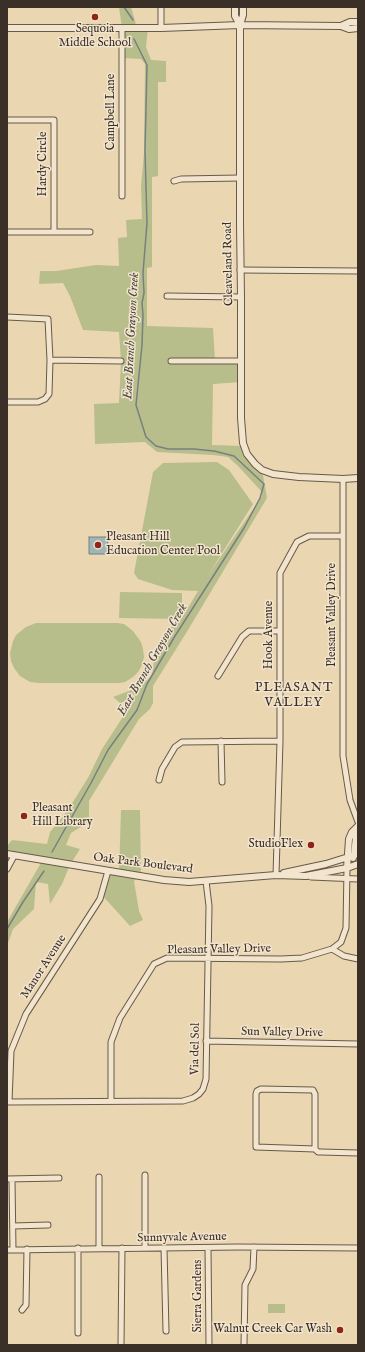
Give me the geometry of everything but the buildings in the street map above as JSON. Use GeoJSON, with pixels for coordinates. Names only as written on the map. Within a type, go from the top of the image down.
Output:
{"type":"FeatureCollection","features":[{"type":"Feature","properties":{"kind":"street"},"geometry":{"type":"LineString","coordinates":[[161,7],[161,28]]}},
{"type":"Feature","properties":{"kind":"street","name":"Cleaveland Road"},"geometry":{"type":"LineString","coordinates":[[235,7],[235,16],[240,26]]}},
{"type":"Feature","properties":{"kind":"street","name":"Cleaveland Road"},"geometry":{"type":"LineString","coordinates":[[243,7],[240,26],[240,270],[242,434],[244,446],[247,454],[256,465],[262,470],[273,474],[343,479],[358,478]]}},
{"type":"Feature","properties":{"kind":"street"},"geometry":{"type":"LineString","coordinates":[[341,26],[350,22],[358,22]]}},
{"type":"Feature","properties":{"kind":"street"},"geometry":{"type":"LineString","coordinates":[[7,28],[341,26],[358,28]]}},
{"type":"Feature","properties":{"kind":"street","name":"Campbell Lane"},"geometry":{"type":"LineString","coordinates":[[122,28],[122,196]]}},
{"type":"Feature","properties":{"kind":"street","name":"Hardy Circle"},"geometry":{"type":"LineString","coordinates":[[7,120],[54,120],[54,232]]}},
{"type":"Feature","properties":{"kind":"street"},"geometry":{"type":"LineString","coordinates":[[174,181],[181,178],[240,178]]}},
{"type":"Feature","properties":{"kind":"street"},"geometry":{"type":"LineString","coordinates":[[7,232],[90,232]]}},
{"type":"Feature","properties":{"kind":"street"},"geometry":{"type":"LineString","coordinates":[[240,270],[358,271]]}},
{"type":"Feature","properties":{"kind":"street"},"geometry":{"type":"LineString","coordinates":[[168,296],[241,297]]}},
{"type":"Feature","properties":{"kind":"street"},"geometry":{"type":"LineString","coordinates":[[7,317],[48,319],[50,360],[49,394],[45,399],[38,402],[7,402]]}},
{"type":"Feature","properties":{"kind":"street"},"geometry":{"type":"LineString","coordinates":[[50,360],[120,361]]}},
{"type":"Feature","properties":{"kind":"street"},"geometry":{"type":"LineString","coordinates":[[171,361],[241,361]]}},
{"type":"Feature","properties":{"kind":"street","name":"Pleasant Valley Drive"},"geometry":{"type":"LineString","coordinates":[[343,479],[343,756],[350,800],[358,822]]}},
{"type":"Feature","properties":{"kind":"street","name":"Hook Avenue"},"geometry":{"type":"LineString","coordinates":[[276,875],[280,741],[280,573],[297,542],[309,536],[343,536]]}},
{"type":"Feature","properties":{"kind":"street"},"geometry":{"type":"LineString","coordinates":[[218,676],[242,637],[249,631],[280,631]]}},
{"type":"Feature","properties":{"kind":"street"},"geometry":{"type":"LineString","coordinates":[[221,741],[222,782]]}},
{"type":"Feature","properties":{"kind":"street"},"geometry":{"type":"LineString","coordinates":[[159,780],[162,769],[175,747],[182,742],[280,741]]}},
{"type":"Feature","properties":{"kind":"street"},"geometry":{"type":"LineString","coordinates":[[350,800],[358,800]]}},
{"type":"Feature","properties":{"kind":"street"},"geometry":{"type":"LineString","coordinates":[[353,855],[350,835],[358,826]]}},
{"type":"Feature","properties":{"kind":"street"},"geometry":{"type":"LineString","coordinates":[[358,834],[348,868],[346,928],[341,942],[332,949],[344,956],[358,959]]}},
{"type":"Feature","properties":{"kind":"street","name":"Oak Park Boulevard"},"geometry":{"type":"LineString","coordinates":[[7,854],[172,881],[189,882],[276,875],[358,879]]}},
{"type":"Feature","properties":{"kind":"street","name":"Oak Park Boulevard"},"geometry":{"type":"LineString","coordinates":[[276,875],[326,864],[353,855]]}},
{"type":"Feature","properties":{"kind":"street"},"geometry":{"type":"LineString","coordinates":[[7,868],[14,856]]}},
{"type":"Feature","properties":{"kind":"street","name":"Oak Park Boulevard"},"geometry":{"type":"LineString","coordinates":[[306,876],[348,868],[358,864]]}},
{"type":"Feature","properties":{"kind":"street","name":"Manor Avenue"},"geometry":{"type":"LineString","coordinates":[[8,1102],[11,1051],[26,1014],[100,899],[108,871]]}},
{"type":"Feature","properties":{"kind":"street","name":"Via del Sol"},"geometry":{"type":"LineString","coordinates":[[8,1102],[110,1100],[183,1101],[196,1097],[202,1091],[206,1079],[209,906],[206,881]]}},
{"type":"Feature","properties":{"kind":"street","name":"Pleasant Valley Drive"},"geometry":{"type":"LineString","coordinates":[[110,1100],[111,1042],[120,1018],[154,964],[167,958],[302,958],[332,949]]}},
{"type":"Feature","properties":{"kind":"street","name":"Sun Valley Drive"},"geometry":{"type":"LineString","coordinates":[[206,1042],[358,1044]]}},
{"type":"Feature","properties":{"kind":"street"},"geometry":{"type":"LineString","coordinates":[[315,1149],[315,1094],[313,1090],[261,1089],[258,1091],[256,1094],[256,1147],[315,1149],[318,1152],[358,1153]]}},
{"type":"Feature","properties":{"kind":"street"},"geometry":{"type":"LineString","coordinates":[[145,1175],[145,1248]]}},
{"type":"Feature","properties":{"kind":"street"},"geometry":{"type":"LineString","coordinates":[[99,1177],[99,1248]]}},
{"type":"Feature","properties":{"kind":"street"},"geometry":{"type":"LineString","coordinates":[[13,1250],[10,1179],[59,1178]]}},
{"type":"Feature","properties":{"kind":"street"},"geometry":{"type":"LineString","coordinates":[[13,1226],[48,1225]]}},
{"type":"Feature","properties":{"kind":"street"},"geometry":{"type":"LineString","coordinates":[[244,1345],[245,1285],[253,1269],[254,1247]]}},
{"type":"Feature","properties":{"kind":"street"},"geometry":{"type":"LineString","coordinates":[[78,1248],[78,1333]]}},
{"type":"Feature","properties":{"kind":"street","name":"Sunnyvale Avenue"},"geometry":{"type":"LineString","coordinates":[[7,1250],[78,1248],[358,1248]]}},
{"type":"Feature","properties":{"kind":"street"},"geometry":{"type":"LineString","coordinates":[[121,1345],[122,1248]]}},
{"type":"Feature","properties":{"kind":"street"},"geometry":{"type":"LineString","coordinates":[[164,1248],[166,1331]]}},
{"type":"Feature","properties":{"kind":"street","name":"Sierra Gardens"},"geometry":{"type":"LineString","coordinates":[[208,1248],[209,1345]]}},
{"type":"Feature","properties":{"kind":"street"},"geometry":{"type":"LineString","coordinates":[[22,1310],[26,1305],[27,1249]]}},
{"type":"Feature","properties":{"kind":"green space"},"geometry":{"type":"Polygon","coordinates":[[[119,7],[131,7],[137,28],[148,28],[146,47],[151,60],[166,61],[166,82],[158,82],[158,176],[152,177],[152,267],[147,268],[147,326],[213,328],[215,361],[241,361],[241,382],[213,384],[212,445],[244,446],[262,470],[267,498],[153,686],[153,703],[150,709],[139,719],[89,801],[89,822],[71,833],[66,845],[80,849],[70,865],[62,884],[50,904],[48,884],[36,882],[34,909],[13,929],[7,946],[7,922],[42,861],[7,854],[7,846],[12,840],[47,844],[50,832],[68,810],[89,776],[102,749],[134,698],[120,703],[113,697],[137,688],[152,676],[154,661],[169,629],[181,619],[119,618],[120,592],[182,593],[182,618],[198,591],[172,590],[138,579],[134,573],[153,472],[163,463],[217,462],[229,470],[253,504],[207,577],[262,496],[261,491],[228,457],[157,452],[145,442],[95,444],[94,404],[119,403],[121,361],[119,332],[83,330],[70,296],[63,283],[39,284],[40,271],[56,271],[96,265],[119,266],[118,238],[127,237],[126,220],[142,219],[141,186],[144,153],[145,64],[141,59],[122,58],[122,28],[119,7]]]}},
{"type":"Feature","properties":{"kind":"green space"},"geometry":{"type":"Polygon","coordinates":[[[36,623],[124,624],[133,631],[141,642],[144,657],[142,665],[133,677],[125,682],[119,683],[30,682],[20,676],[14,668],[10,653],[16,635],[26,627],[36,623]]]}},
{"type":"Feature","properties":{"kind":"green space"},"geometry":{"type":"Polygon","coordinates":[[[121,810],[140,810],[141,876],[134,881],[139,911],[143,920],[130,926],[101,894],[108,871],[119,873],[121,810]]]}},
{"type":"Feature","properties":{"kind":"green space"},"geometry":{"type":"Polygon","coordinates":[[[268,1304],[285,1304],[285,1313],[268,1313],[268,1304]]]}},
{"type":"Feature","properties":{"kind":"water","name":"Pleasant Hill Education Center Pool"},"geometry":{"type":"Polygon","coordinates":[[[89,537],[108,537],[107,554],[89,554],[89,537]]]}},
{"type":"Feature","properties":{"kind":"waterway"},"geometry":{"type":"LineString","coordinates":[[124,7],[133,20]]}},
{"type":"Feature","properties":{"kind":"waterway","name":"East Branch Grayson Creek"},"geometry":{"type":"LineString","coordinates":[[52,852],[108,750],[137,710],[147,684],[175,636],[244,528],[260,498],[264,484],[234,456],[214,451],[168,449],[156,446],[146,437],[136,405],[142,345],[142,303],[144,293],[143,273],[147,223],[145,151],[147,65],[134,39]]}},
{"type":"Feature","properties":{"kind":"waterway"},"geometry":{"type":"LineString","coordinates":[[7,929],[44,871]]}},
{"type":"Feature","properties":{"kind":"place","name":"Sequoia Middle School"},"geometry":{"type":"Point","coordinates":[95,17]}},
{"type":"Feature","properties":{"kind":"place","name":"Pleasant Hill Education Center Pool"},"geometry":{"type":"Point","coordinates":[98,545]}},
{"type":"Feature","properties":{"kind":"place","name":"Pleasant Hill Library"},"geometry":{"type":"Point","coordinates":[24,816]}},
{"type":"Feature","properties":{"kind":"place","name":"StudioFlex"},"geometry":{"type":"Point","coordinates":[311,845]}},
{"type":"Feature","properties":{"kind":"place","name":"Walnut Creek Car Wash"},"geometry":{"type":"Point","coordinates":[340,1330]}},
{"type":"Feature","properties":{"kind":"district","name":"PLEASANT VALLEY"},"geometry":{"type":"Point","coordinates":[294,696]}}]}
